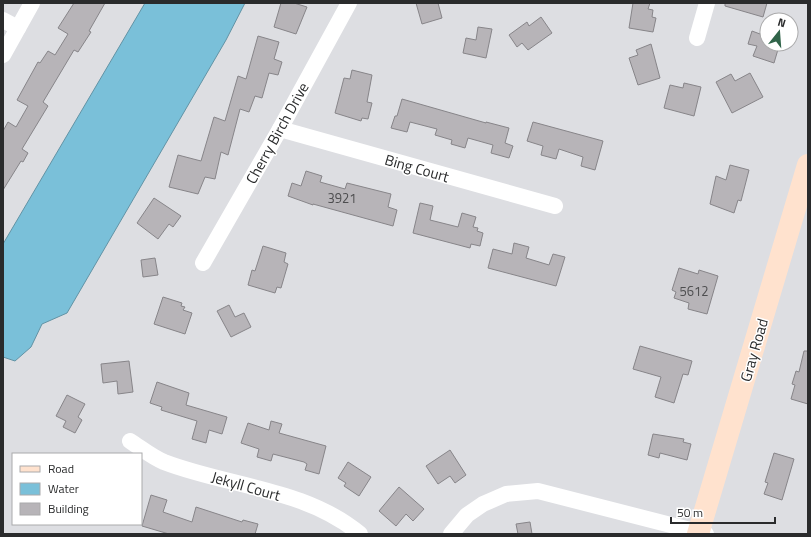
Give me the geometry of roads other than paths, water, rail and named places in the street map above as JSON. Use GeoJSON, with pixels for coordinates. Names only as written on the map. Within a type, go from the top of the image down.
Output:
{"type":"FeatureCollection","features":[{"type":"Feature","properties":{"kind":"street"},"geometry":{"type":"LineString","coordinates":[[3,55],[32,3]]}},
{"type":"Feature","properties":{"kind":"street","name":"Cherry Birch Drive"},"geometry":{"type":"LineString","coordinates":[[203,263],[280,129],[349,3]]}},
{"type":"Feature","properties":{"kind":"street"},"geometry":{"type":"LineString","coordinates":[[697,38],[707,3]]}},
{"type":"Feature","properties":{"kind":"street"},"geometry":{"type":"LineString","coordinates":[[3,20],[18,28]]}},
{"type":"Feature","properties":{"kind":"street","name":"Bing Court"},"geometry":{"type":"LineString","coordinates":[[280,129],[555,206]]}},
{"type":"Feature","properties":{"kind":"street","name":"Gray Road"},"geometry":{"type":"LineString","coordinates":[[701,533],[807,171]]}},
{"type":"Feature","properties":{"kind":"street","name":"Jekyll Court"},"geometry":{"type":"LineString","coordinates":[[130,442],[163,462],[315,505],[344,521],[360,534]]}},
{"type":"Feature","properties":{"kind":"street"},"geometry":{"type":"LineString","coordinates":[[451,534],[468,515],[483,504],[506,494],[538,491],[701,533]]}},
{"type":"Feature","properties":{"kind":"water"},"geometry":{"type":"Polygon","coordinates":[[[145,3],[245,3],[226,40],[67,313],[42,324],[31,347],[15,361],[3,357],[3,244],[145,3]]]}}]}
